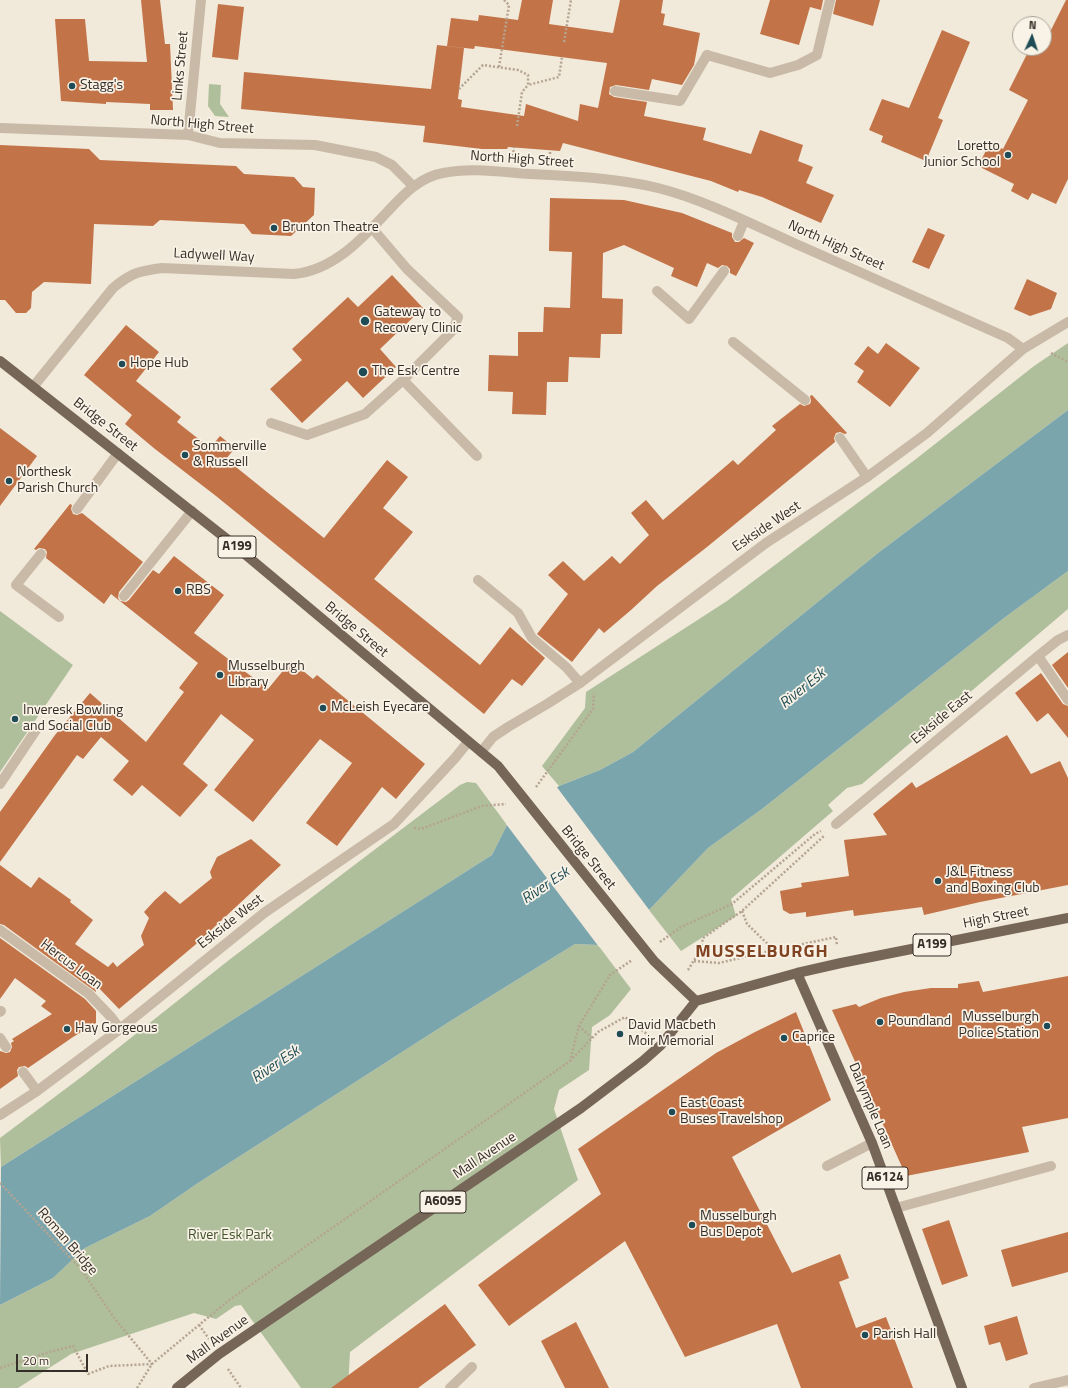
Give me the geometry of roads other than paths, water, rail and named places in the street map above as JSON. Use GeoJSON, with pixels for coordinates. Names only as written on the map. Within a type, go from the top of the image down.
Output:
{"type":"FeatureCollection","features":[{"type":"Feature","properties":{"kind":"main road","name":"Bridge Street"},"geometry":{"type":"LineString","coordinates":[[0,361],[234,545],[498,766],[654,962],[696,1001]]}},
{"type":"Feature","properties":{"kind":"main road","name":"High Street"},"geometry":{"type":"LineString","coordinates":[[696,1001],[797,973],[841,963],[1068,918]]}},
{"type":"Feature","properties":{"kind":"main road","name":"Dalrymple Loan"},"geometry":{"type":"LineString","coordinates":[[797,973],[872,1143],[962,1388]]}},
{"type":"Feature","properties":{"kind":"main road","name":"Mall Avenue"},"geometry":{"type":"LineString","coordinates":[[178,1388],[219,1354],[581,1108],[643,1061],[661,1045],[696,1001]]}},
{"type":"Feature","properties":{"kind":"street","name":"Links Street"},"geometry":{"type":"LineString","coordinates":[[188,135],[200,0]]}},
{"type":"Feature","properties":{"kind":"street"},"geometry":{"type":"LineString","coordinates":[[615,91],[680,101],[707,55],[770,73],[798,65],[817,55],[830,0]]}},
{"type":"Feature","properties":{"kind":"street","name":"North High Street"},"geometry":{"type":"LineString","coordinates":[[0,128],[188,135],[220,143],[315,145],[376,157],[392,165],[413,186],[440,173],[457,170],[541,174],[622,181],[658,188],[691,199],[744,221],[1008,338],[1023,349]]}},
{"type":"Feature","properties":{"kind":"street","name":"Ladywell Way"},"geometry":{"type":"LineString","coordinates":[[33,387],[113,288],[126,277],[142,270],[162,268],[294,274],[308,273],[336,260],[372,228],[413,186]]}},
{"type":"Feature","properties":{"kind":"street"},"geometry":{"type":"LineString","coordinates":[[738,236],[744,221]]}},
{"type":"Feature","properties":{"kind":"street"},"geometry":{"type":"LineString","coordinates":[[271,423],[307,435],[365,414],[404,380],[453,330],[458,317],[407,269],[372,228]]}},
{"type":"Feature","properties":{"kind":"street"},"geometry":{"type":"LineString","coordinates":[[656,291],[689,319],[724,271]]}},
{"type":"Feature","properties":{"kind":"street","name":"Eskside West"},"geometry":{"type":"LineString","coordinates":[[481,752],[493,737],[580,683],[766,543],[867,477],[927,433],[1023,349],[1068,322]]}},
{"type":"Feature","properties":{"kind":"street"},"geometry":{"type":"LineString","coordinates":[[733,342],[805,400]]}},
{"type":"Feature","properties":{"kind":"street"},"geometry":{"type":"LineString","coordinates":[[404,380],[477,456]]}},
{"type":"Feature","properties":{"kind":"street"},"geometry":{"type":"LineString","coordinates":[[840,438],[867,477]]}},
{"type":"Feature","properties":{"kind":"street"},"geometry":{"type":"LineString","coordinates":[[77,509],[118,453]]}},
{"type":"Feature","properties":{"kind":"street"},"geometry":{"type":"LineString","coordinates":[[124,596],[192,511]]}},
{"type":"Feature","properties":{"kind":"street"},"geometry":{"type":"LineString","coordinates":[[41,554],[16,585],[59,617]]}},
{"type":"Feature","properties":{"kind":"street"},"geometry":{"type":"LineString","coordinates":[[478,580],[518,613],[532,638],[566,667],[580,683]]}},
{"type":"Feature","properties":{"kind":"street","name":"Eskside East"},"geometry":{"type":"LineString","coordinates":[[836,824],[1038,656],[1058,640],[1068,635]]}},
{"type":"Feature","properties":{"kind":"street"},"geometry":{"type":"LineString","coordinates":[[1038,656],[1068,700]]}},
{"type":"Feature","properties":{"kind":"street"},"geometry":{"type":"LineString","coordinates":[[0,784],[36,730]]}},
{"type":"Feature","properties":{"kind":"street","name":"Eskside West"},"geometry":{"type":"LineString","coordinates":[[0,1114],[37,1091],[120,1029],[264,913],[394,824],[468,742]]}},
{"type":"Feature","properties":{"kind":"street","name":"Hercus Loan"},"geometry":{"type":"LineString","coordinates":[[0,930],[89,994],[112,1017],[120,1029]]}},
{"type":"Feature","properties":{"kind":"street"},"geometry":{"type":"LineString","coordinates":[[0,1038],[6,1047]]}},
{"type":"Feature","properties":{"kind":"street"},"geometry":{"type":"LineString","coordinates":[[23,1072],[37,1091]]}},
{"type":"Feature","properties":{"kind":"street"},"geometry":{"type":"LineString","coordinates":[[827,1166],[872,1143]]}},
{"type":"Feature","properties":{"kind":"street"},"geometry":{"type":"LineString","coordinates":[[896,1208],[1051,1166]]}},
{"type":"Feature","properties":{"kind":"street"},"geometry":{"type":"LineString","coordinates":[[450,1388],[472,1367]]}},
{"type":"Feature","properties":{"kind":"street"},"geometry":{"type":"LineString","coordinates":[[1034,1388],[1068,1380]]}},
{"type":"Feature","properties":{"kind":"water","name":"River Esk"},"geometry":{"type":"Polygon","coordinates":[[[1068,410],[1068,571],[1004,618],[762,809],[708,848],[649,910],[598,945],[575,944],[452,1020],[198,1183],[150,1216],[85,1248],[53,1278],[0,1305],[1,1167],[492,855],[507,825],[559,786],[600,770],[633,752],[878,553],[1068,410]]]}},
{"type":"Feature","properties":{"kind":"place","name":"Stagg's"},"geometry":{"type":"Point","coordinates":[72,86]}},
{"type":"Feature","properties":{"kind":"place","name":"Loretto Junior School"},"geometry":{"type":"Point","coordinates":[1008,155]}},
{"type":"Feature","properties":{"kind":"place","name":"Brunton Theatre"},"geometry":{"type":"Point","coordinates":[274,228]}},
{"type":"Feature","properties":{"kind":"place","name":"Gateway to Recovery Clinic"},"geometry":{"type":"Point","coordinates":[365,321]}},
{"type":"Feature","properties":{"kind":"place","name":"Hope Hub"},"geometry":{"type":"Point","coordinates":[122,364]}},
{"type":"Feature","properties":{"kind":"place","name":"The Esk Centre"},"geometry":{"type":"Point","coordinates":[363,372]}},
{"type":"Feature","properties":{"kind":"place","name":"Sommerville & Russell"},"geometry":{"type":"Point","coordinates":[185,455]}},
{"type":"Feature","properties":{"kind":"place","name":"Northesk Parish Church"},"geometry":{"type":"Point","coordinates":[9,481]}},
{"type":"Feature","properties":{"kind":"place","name":"RBS"},"geometry":{"type":"Point","coordinates":[178,591]}},
{"type":"Feature","properties":{"kind":"place","name":"Musselburgh Library"},"geometry":{"type":"Point","coordinates":[220,675]}},
{"type":"Feature","properties":{"kind":"place","name":"McLeish Eyecare"},"geometry":{"type":"Point","coordinates":[323,708]}},
{"type":"Feature","properties":{"kind":"place","name":"Inveresk Bowling and Social Club"},"geometry":{"type":"Point","coordinates":[15,719]}},
{"type":"Feature","properties":{"kind":"place","name":"J&L Fitness and Boxing Club"},"geometry":{"type":"Point","coordinates":[938,881]}},
{"type":"Feature","properties":{"kind":"place","name":"Poundland"},"geometry":{"type":"Point","coordinates":[880,1022]}},
{"type":"Feature","properties":{"kind":"place","name":"Musselburgh Police Station"},"geometry":{"type":"Point","coordinates":[1047,1026]}},
{"type":"Feature","properties":{"kind":"place","name":"Hay Gorgeous"},"geometry":{"type":"Point","coordinates":[67,1029]}},
{"type":"Feature","properties":{"kind":"place","name":"David Macbeth Moir Memorial"},"geometry":{"type":"Point","coordinates":[620,1034]}},
{"type":"Feature","properties":{"kind":"place","name":"Caprice"},"geometry":{"type":"Point","coordinates":[784,1038]}},
{"type":"Feature","properties":{"kind":"place","name":"East Coast Buses Travelshop"},"geometry":{"type":"Point","coordinates":[672,1112]}},
{"type":"Feature","properties":{"kind":"place","name":"Musselburgh Bus Depot"},"geometry":{"type":"Point","coordinates":[692,1225]}},
{"type":"Feature","properties":{"kind":"place","name":"Parish Hall"},"geometry":{"type":"Point","coordinates":[865,1335]}},
{"type":"Feature","properties":{"kind":"district","name":"MUSSELBURGH"},"geometry":{"type":"Point","coordinates":[762,953]}},
{"type":"Feature","properties":{"kind":"park label","name":"River Esk Park"},"geometry":{"type":"Point","coordinates":[230,1236]}}]}
